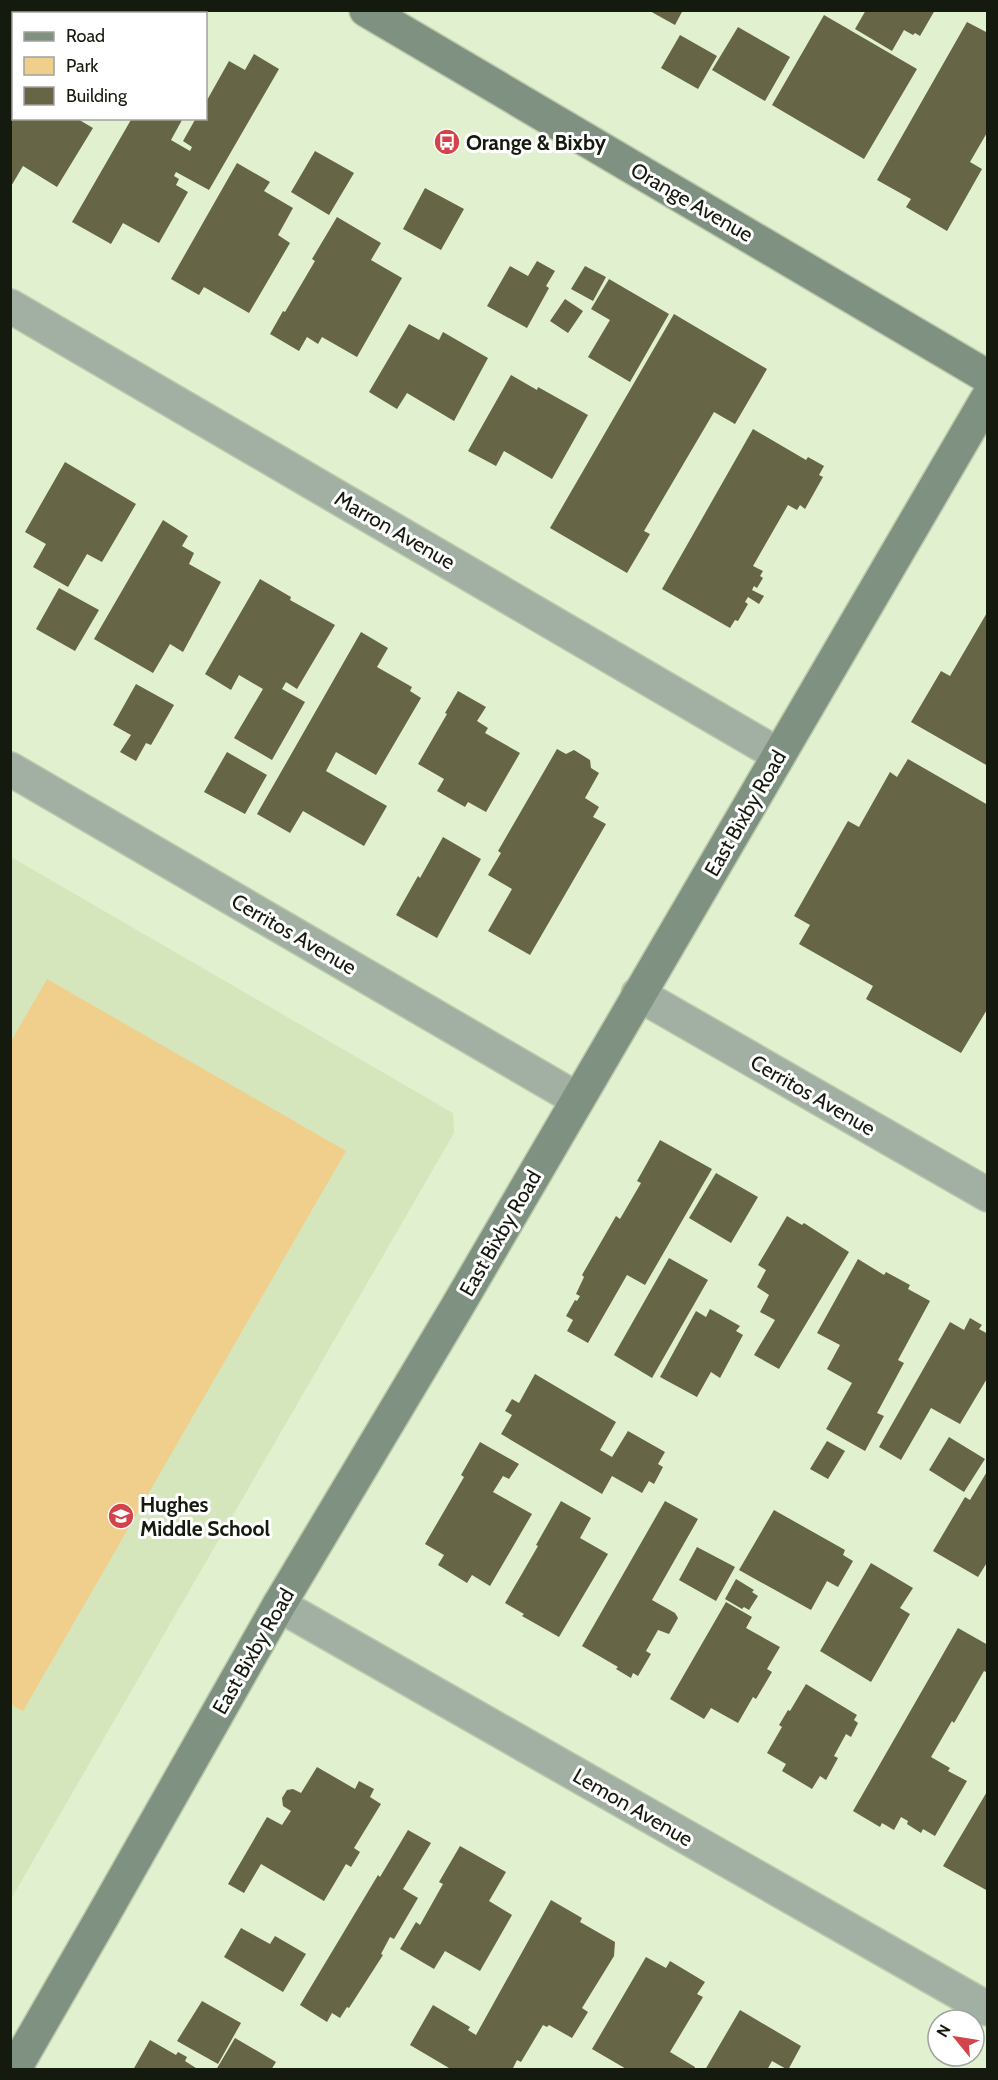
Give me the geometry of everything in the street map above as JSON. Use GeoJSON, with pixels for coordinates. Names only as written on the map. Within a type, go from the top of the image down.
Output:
{"type":"FeatureCollection","features":[{"type":"Feature","properties":{"kind":"street","name":"Orange Avenue"},"geometry":{"type":"LineString","coordinates":[[366,10],[987,376]]}},
{"type":"Feature","properties":{"kind":"street","name":"Marron Avenue"},"geometry":{"type":"LineString","coordinates":[[10,306],[779,755]]}},
{"type":"Feature","properties":{"kind":"street","name":"East Bixby Road"},"geometry":{"type":"LineString","coordinates":[[14,2070],[279,1605],[457,1306],[987,397]]}},
{"type":"Feature","properties":{"kind":"street","name":"Cerritos Avenue"},"geometry":{"type":"LineString","coordinates":[[10,769],[577,1099]]}},
{"type":"Feature","properties":{"kind":"street","name":"Cerritos Avenue"},"geometry":{"type":"LineString","coordinates":[[638,994],[987,1195]]}},
{"type":"Feature","properties":{"kind":"street","name":"Lemon Avenue"},"geometry":{"type":"LineString","coordinates":[[279,1605],[987,2009]]}},
{"type":"Feature","properties":{"kind":"shaded area","name":"Hughes Middle School"},"geometry":{"type":"Polygon","coordinates":[[[11,857],[453,1113],[454,1133],[11,1899],[11,857]]]}},
{"type":"Feature","properties":{"kind":"green space"},"geometry":{"type":"Polygon","coordinates":[[[47,979],[346,1151],[23,1711],[10,1704],[10,1043],[47,979]]]}},
{"type":"Feature","properties":{"kind":"building"},"geometry":{"type":"Polygon","coordinates":[[[10,10],[51,10],[50,12],[12,12],[12,33],[10,32],[10,10]]]}},
{"type":"Feature","properties":{"kind":"building"},"geometry":{"type":"Polygon","coordinates":[[[648,10],[683,10],[675,25],[648,10]]]}},
{"type":"Feature","properties":{"kind":"building"},"geometry":{"type":"Polygon","coordinates":[[[866,10],[935,10],[920,36],[904,30],[892,51],[855,29],[866,10]]]}},
{"type":"Feature","properties":{"kind":"building"},"geometry":{"type":"Polygon","coordinates":[[[824,15],[917,69],[864,159],[772,105],[824,15]]]}},
{"type":"Feature","properties":{"kind":"building"},"geometry":{"type":"Polygon","coordinates":[[[967,22],[988,33],[988,131],[970,162],[982,169],[947,231],[906,207],[911,199],[877,180],[967,22]]]}},
{"type":"Feature","properties":{"kind":"building"},"geometry":{"type":"Polygon","coordinates":[[[738,27],[790,57],[765,101],[712,70],[738,27]]]}},
{"type":"Feature","properties":{"kind":"building"},"geometry":{"type":"Polygon","coordinates":[[[680,35],[717,56],[698,89],[661,68],[680,35]]]}},
{"type":"Feature","properties":{"kind":"building"},"geometry":{"type":"Polygon","coordinates":[[[254,54],[279,69],[209,190],[176,172],[174,176],[179,179],[176,185],[188,192],[159,243],[123,223],[111,244],[72,222],[131,120],[182,120],[171,140],[190,151],[192,147],[183,141],[195,120],[207,120],[207,100],[229,61],[245,70],[254,54]]]}},
{"type":"Feature","properties":{"kind":"building"},"geometry":{"type":"Polygon","coordinates":[[[12,100],[12,120],[79,120],[93,128],[57,187],[23,166],[10,188],[10,103],[12,100]]]}},
{"type":"Feature","properties":{"kind":"building"},"geometry":{"type":"Polygon","coordinates":[[[315,151],[354,173],[329,215],[291,192],[315,151]]]}},
{"type":"Feature","properties":{"kind":"building"},"geometry":{"type":"Polygon","coordinates":[[[237,163],[270,182],[264,191],[293,208],[278,235],[290,243],[249,313],[204,287],[199,295],[171,279],[237,163]]]}},
{"type":"Feature","properties":{"kind":"building"},"geometry":{"type":"Polygon","coordinates":[[[425,188],[464,209],[441,250],[403,229],[425,188]]]}},
{"type":"Feature","properties":{"kind":"building"},"geometry":{"type":"Polygon","coordinates":[[[337,217],[381,243],[371,260],[402,278],[357,357],[322,337],[318,344],[307,337],[299,351],[270,334],[315,261],[312,259],[337,217]]]}},
{"type":"Feature","properties":{"kind":"building"},"geometry":{"type":"Polygon","coordinates":[[[537,261],[555,271],[546,286],[549,288],[527,328],[487,306],[510,266],[528,276],[537,261]]]}},
{"type":"Feature","properties":{"kind":"building"},"geometry":{"type":"Polygon","coordinates":[[[585,266],[606,277],[593,301],[571,289],[585,266]]]}},
{"type":"Feature","properties":{"kind":"building"},"geometry":{"type":"Polygon","coordinates":[[[609,279],[669,314],[630,382],[588,357],[610,320],[591,309],[609,279]]]}},
{"type":"Feature","properties":{"kind":"building"},"geometry":{"type":"Polygon","coordinates":[[[565,299],[583,311],[568,333],[550,321],[565,299]]]}},
{"type":"Feature","properties":{"kind":"building"},"geometry":{"type":"Polygon","coordinates":[[[674,314],[767,369],[735,424],[714,412],[644,531],[650,534],[627,573],[550,528],[674,314]]]}},
{"type":"Feature","properties":{"kind":"building"},"geometry":{"type":"Polygon","coordinates":[[[409,324],[439,340],[443,332],[488,358],[454,421],[407,393],[397,409],[369,392],[409,324]]]}},
{"type":"Feature","properties":{"kind":"building"},"geometry":{"type":"Polygon","coordinates":[[[511,375],[588,415],[552,479],[504,451],[496,466],[468,451],[511,375]]]}},
{"type":"Feature","properties":{"kind":"building"},"geometry":{"type":"Polygon","coordinates":[[[753,429],[806,460],[808,457],[824,466],[819,475],[823,477],[805,509],[800,505],[797,510],[788,505],[753,566],[763,571],[760,576],[763,578],[757,588],[754,586],[752,590],[764,596],[759,604],[748,597],[745,602],[748,604],[738,621],[735,620],[730,628],[662,589],[753,429]]]}},
{"type":"Feature","properties":{"kind":"building"},"geometry":{"type":"Polygon","coordinates":[[[65,462],[136,504],[102,562],[87,554],[68,587],[33,567],[46,544],[25,532],[65,462]]]}},
{"type":"Feature","properties":{"kind":"building"},"geometry":{"type":"Polygon","coordinates":[[[163,520],[188,536],[182,546],[194,553],[189,564],[221,582],[183,652],[170,644],[153,673],[94,639],[163,520]]]}},
{"type":"Feature","properties":{"kind":"building"},"geometry":{"type":"Polygon","coordinates":[[[260,579],[291,597],[290,600],[335,625],[297,689],[286,682],[282,689],[305,702],[272,760],[234,738],[263,689],[239,675],[231,690],[205,674],[260,579]]]}},
{"type":"Feature","properties":{"kind":"building"},"geometry":{"type":"Polygon","coordinates":[[[59,588],[99,610],[75,651],[36,629],[59,588]]]}},
{"type":"Feature","properties":{"kind":"building"},"geometry":{"type":"Polygon","coordinates":[[[988,611],[988,766],[911,722],[941,671],[950,676],[988,611]]]}},
{"type":"Feature","properties":{"kind":"building"},"geometry":{"type":"Polygon","coordinates":[[[361,632],[388,648],[377,667],[412,687],[410,691],[421,698],[376,775],[336,752],[326,771],[387,806],[364,846],[303,811],[290,833],[257,814],[361,632]]]}},
{"type":"Feature","properties":{"kind":"building"},"geometry":{"type":"Polygon","coordinates":[[[136,684],[174,705],[151,745],[146,743],[136,761],[120,752],[131,735],[113,725],[136,684]]]}},
{"type":"Feature","properties":{"kind":"building"},"geometry":{"type":"Polygon","coordinates":[[[458,691],[486,707],[477,721],[488,728],[485,733],[520,753],[486,812],[468,802],[465,807],[437,791],[444,779],[418,764],[458,691]]]}},
{"type":"Feature","properties":{"kind":"building"},"geometry":{"type":"Polygon","coordinates":[[[557,749],[566,754],[574,750],[590,760],[591,768],[599,773],[585,798],[599,807],[593,817],[606,824],[530,955],[488,931],[512,889],[488,875],[501,853],[498,851],[557,749]]]}},
{"type":"Feature","properties":{"kind":"building"},"geometry":{"type":"Polygon","coordinates":[[[227,752],[267,775],[245,814],[204,792],[227,752]]]}},
{"type":"Feature","properties":{"kind":"building"},"geometry":{"type":"Polygon","coordinates":[[[908,759],[988,805],[988,1008],[961,1053],[866,999],[873,986],[799,944],[810,925],[794,916],[848,821],[859,827],[890,772],[897,777],[908,759]]]}},
{"type":"Feature","properties":{"kind":"building"},"geometry":{"type":"Polygon","coordinates":[[[443,837],[481,859],[437,938],[396,915],[443,837]]]}},
{"type":"Feature","properties":{"kind":"building"},"geometry":{"type":"Polygon","coordinates":[[[660,1140],[712,1169],[645,1285],[627,1275],[588,1343],[567,1331],[573,1320],[566,1316],[575,1300],[577,1301],[580,1296],[576,1294],[584,1277],[582,1275],[616,1216],[620,1219],[641,1183],[637,1181],[660,1140]]]}},
{"type":"Feature","properties":{"kind":"building"},"geometry":{"type":"Polygon","coordinates":[[[716,1173],[758,1197],[731,1243],[689,1218],[716,1173]]]}},
{"type":"Feature","properties":{"kind":"building"},"geometry":{"type":"Polygon","coordinates":[[[787,1216],[802,1225],[804,1223],[849,1252],[779,1369],[754,1355],[775,1320],[760,1312],[769,1295],[757,1287],[766,1270],[758,1265],[787,1216]]]}},
{"type":"Feature","properties":{"kind":"building"},"geometry":{"type":"Polygon","coordinates":[[[669,1258],[708,1280],[652,1378],[614,1355],[669,1258]]]}},
{"type":"Feature","properties":{"kind":"building"},"geometry":{"type":"Polygon","coordinates":[[[858,1259],[884,1275],[886,1272],[910,1285],[908,1289],[930,1301],[898,1360],[904,1363],[877,1413],[884,1416],[865,1451],[826,1429],[852,1383],[827,1369],[840,1345],[817,1333],[858,1259]]]}},
{"type":"Feature","properties":{"kind":"building"},"geometry":{"type":"Polygon","coordinates":[[[710,1309],[740,1326],[736,1331],[743,1335],[720,1378],[711,1372],[697,1397],[660,1377],[696,1311],[706,1317],[710,1309]]]}},
{"type":"Feature","properties":{"kind":"building"},"geometry":{"type":"Polygon","coordinates":[[[970,1318],[982,1325],[979,1329],[988,1334],[988,1377],[960,1424],[931,1408],[901,1460],[879,1447],[950,1322],[964,1330],[970,1318]]]}},
{"type":"Feature","properties":{"kind":"building"},"geometry":{"type":"Polygon","coordinates":[[[535,1374],[616,1422],[600,1450],[612,1457],[628,1431],[665,1452],[658,1464],[663,1467],[654,1484],[649,1481],[642,1493],[612,1476],[602,1494],[501,1434],[512,1415],[505,1411],[512,1399],[519,1403],[535,1374]]]}},
{"type":"Feature","properties":{"kind":"building"},"geometry":{"type":"Polygon","coordinates":[[[949,1437],[985,1459],[964,1492],[929,1470],[949,1437]]]}},
{"type":"Feature","properties":{"kind":"building"},"geometry":{"type":"Polygon","coordinates":[[[827,1441],[845,1451],[828,1479],[810,1469],[827,1441]]]}},
{"type":"Feature","properties":{"kind":"building"},"geometry":{"type":"Polygon","coordinates":[[[480,1442],[519,1464],[509,1479],[503,1476],[493,1492],[532,1514],[490,1586],[472,1575],[467,1583],[438,1565],[444,1555],[425,1544],[464,1477],[461,1475],[480,1442]]]}},
{"type":"Feature","properties":{"kind":"building"},"geometry":{"type":"Polygon","coordinates":[[[988,1470],[988,1561],[978,1577],[933,1551],[965,1497],[970,1500],[988,1470]]]}},
{"type":"Feature","properties":{"kind":"building"},"geometry":{"type":"Polygon","coordinates":[[[561,1501],[591,1518],[580,1538],[608,1554],[559,1637],[522,1616],[524,1614],[505,1603],[561,1501]]]}},
{"type":"Feature","properties":{"kind":"building"},"geometry":{"type":"Polygon","coordinates":[[[665,1501],[698,1519],[652,1600],[675,1613],[678,1618],[669,1634],[658,1630],[646,1651],[651,1654],[638,1676],[633,1673],[631,1678],[616,1669],[618,1667],[582,1646],[665,1501]]]}},
{"type":"Feature","properties":{"kind":"building"},"geometry":{"type":"Polygon","coordinates":[[[774,1510],[845,1550],[843,1555],[853,1561],[838,1587],[827,1581],[811,1610],[739,1570],[774,1510]]]}},
{"type":"Feature","properties":{"kind":"building"},"geometry":{"type":"Polygon","coordinates":[[[697,1547],[735,1567],[716,1601],[679,1580],[697,1547]]]}},
{"type":"Feature","properties":{"kind":"building"},"geometry":{"type":"Polygon","coordinates":[[[871,1563],[913,1588],[900,1608],[910,1614],[871,1682],[820,1651],[871,1563]]]}},
{"type":"Feature","properties":{"kind":"building"},"geometry":{"type":"Polygon","coordinates":[[[736,1579],[754,1590],[752,1592],[758,1596],[749,1610],[744,1607],[742,1609],[725,1599],[736,1579]]]}},
{"type":"Feature","properties":{"kind":"building"},"geometry":{"type":"Polygon","coordinates":[[[726,1602],[752,1617],[746,1628],[780,1647],[767,1669],[772,1672],[756,1699],[753,1697],[738,1723],[711,1708],[704,1719],[670,1699],[726,1602]]]}},
{"type":"Feature","properties":{"kind":"building"},"geometry":{"type":"Polygon","coordinates":[[[958,1628],[988,1645],[988,1673],[984,1671],[931,1757],[950,1768],[948,1771],[967,1781],[935,1836],[923,1829],[921,1833],[901,1817],[894,1830],[882,1823],[880,1827],[853,1811],[958,1628]]]}},
{"type":"Feature","properties":{"kind":"building"},"geometry":{"type":"Polygon","coordinates":[[[806,1684],[857,1715],[854,1720],[858,1723],[851,1737],[846,1734],[834,1756],[838,1758],[826,1780],[820,1776],[812,1789],[782,1771],[786,1764],[767,1753],[782,1727],[779,1725],[806,1684]]]}},
{"type":"Feature","properties":{"kind":"building"},"geometry":{"type":"Polygon","coordinates":[[[317,1767],[355,1789],[359,1781],[374,1789],[370,1797],[381,1804],[354,1848],[360,1852],[351,1867],[346,1864],[324,1901],[261,1864],[244,1893],[228,1884],[267,1817],[282,1825],[291,1811],[283,1806],[282,1798],[287,1790],[293,1789],[301,1793],[317,1767]]]}},
{"type":"Feature","properties":{"kind":"building"},"geometry":{"type":"Polygon","coordinates":[[[988,1790],[988,1891],[943,1866],[988,1790]]]}},
{"type":"Feature","properties":{"kind":"building"},"geometry":{"type":"Polygon","coordinates":[[[408,1830],[431,1843],[403,1889],[418,1898],[394,1939],[390,1937],[381,1954],[383,1955],[349,2008],[347,2007],[340,2018],[332,2013],[327,2022],[300,2005],[378,1875],[380,1877],[408,1830]]]}},
{"type":"Feature","properties":{"kind":"building"},"geometry":{"type":"Polygon","coordinates":[[[460,1846],[506,1872],[489,1901],[512,1915],[480,1971],[445,1951],[434,1969],[400,1949],[416,1922],[420,1925],[443,1884],[439,1882],[460,1846]]]}},
{"type":"Feature","properties":{"kind":"building"},"geometry":{"type":"Polygon","coordinates":[[[551,1900],[582,1918],[580,1922],[615,1942],[614,1956],[582,2008],[588,2012],[572,2038],[549,2025],[547,2027],[543,2025],[521,2062],[517,2060],[512,2070],[448,2070],[449,2068],[410,2045],[433,2005],[470,2027],[468,2030],[476,2035],[551,1900]]]}},
{"type":"Feature","properties":{"kind":"building"},"geometry":{"type":"Polygon","coordinates":[[[241,1928],[270,1944],[275,1936],[306,1954],[283,1992],[224,1957],[241,1928]]]}},
{"type":"Feature","properties":{"kind":"building"},"geometry":{"type":"Polygon","coordinates":[[[646,1957],[666,1968],[670,1961],[705,1982],[697,1994],[703,1997],[670,2052],[695,2067],[694,2070],[628,2070],[592,2049],[646,1957]]]}},
{"type":"Feature","properties":{"kind":"building"},"geometry":{"type":"Polygon","coordinates":[[[202,2001],[241,2023],[218,2064],[177,2041],[202,2001]]]}},
{"type":"Feature","properties":{"kind":"building"},"geometry":{"type":"Polygon","coordinates":[[[740,2010],[801,2046],[788,2070],[772,2061],[767,2070],[705,2070],[740,2010]]]}},
{"type":"Feature","properties":{"kind":"building"},"geometry":{"type":"Polygon","coordinates":[[[235,2038],[276,2062],[271,2070],[216,2070],[235,2038]]]}},
{"type":"Feature","properties":{"kind":"building"},"geometry":{"type":"Polygon","coordinates":[[[150,2040],[176,2055],[178,2052],[187,2057],[185,2061],[199,2070],[133,2070],[150,2040]]]}},
{"type":"Feature","properties":{"kind":"place","name":"Orange & Bixby"},"geometry":{"type":"Point","coordinates":[447,142]}},
{"type":"Feature","properties":{"kind":"place","name":"Hughes Middle School"},"geometry":{"type":"Point","coordinates":[121,1516]}}]}
